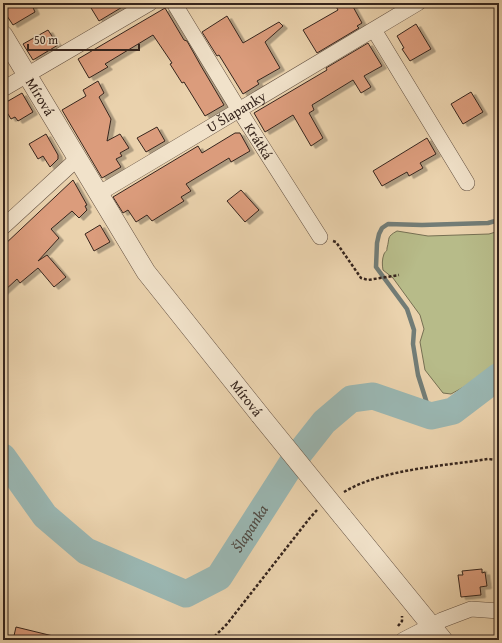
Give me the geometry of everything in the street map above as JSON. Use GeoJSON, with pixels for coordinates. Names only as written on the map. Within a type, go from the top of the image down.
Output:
{"type":"FeatureCollection","features":[{"type":"Feature","properties":{"kind":"street"},"geometry":{"type":"LineString","coordinates":[[3,89],[150,3]]}},
{"type":"Feature","properties":{"kind":"street","name":"Krátká"},"geometry":{"type":"LineString","coordinates":[[174,3],[239,110],[320,237]]}},
{"type":"Feature","properties":{"kind":"street","name":"U Šlapanky"},"geometry":{"type":"LineString","coordinates":[[98,194],[418,3]]}},
{"type":"Feature","properties":{"kind":"street"},"geometry":{"type":"LineString","coordinates":[[374,30],[467,183]]}},
{"type":"Feature","properties":{"kind":"street","name":"Mírová"},"geometry":{"type":"LineString","coordinates":[[3,35],[146,272],[437,633]]}},
{"type":"Feature","properties":{"kind":"street"},"geometry":{"type":"LineString","coordinates":[[3,227],[77,158]]}},
{"type":"Feature","properties":{"kind":"street"},"geometry":{"type":"LineString","coordinates":[[403,640],[437,633],[442,620],[471,609],[499,611]]}},
{"type":"Feature","properties":{"kind":"path"},"geometry":{"type":"LineString","coordinates":[[320,237],[336,242],[361,278],[368,280],[400,275]]}},
{"type":"Feature","properties":{"kind":"green space"},"geometry":{"type":"Polygon","coordinates":[[[397,231],[428,236],[489,234],[499,231],[499,360],[480,378],[451,394],[443,393],[425,370],[420,342],[424,329],[420,315],[393,278],[383,270],[383,258],[387,250],[389,238],[397,231]]]}},
{"type":"Feature","properties":{"kind":"building"},"geometry":{"type":"Polygon","coordinates":[[[3,3],[31,3],[35,12],[13,25],[3,10],[3,3]]]}},
{"type":"Feature","properties":{"kind":"building"},"geometry":{"type":"Polygon","coordinates":[[[88,3],[129,3],[99,21],[88,3]]]}},
{"type":"Feature","properties":{"kind":"building"},"geometry":{"type":"Polygon","coordinates":[[[334,3],[351,3],[362,23],[357,26],[359,28],[317,53],[303,30],[338,10],[334,3]]]}},
{"type":"Feature","properties":{"kind":"building"},"geometry":{"type":"Polygon","coordinates":[[[165,8],[184,40],[187,41],[224,105],[205,116],[184,82],[182,83],[170,64],[172,63],[153,35],[105,64],[108,67],[89,78],[78,59],[165,8]]]}},
{"type":"Feature","properties":{"kind":"building"},"geometry":{"type":"Polygon","coordinates":[[[227,16],[243,43],[279,22],[283,26],[265,42],[280,68],[257,81],[259,84],[243,94],[219,55],[217,56],[202,32],[227,16]]]}},
{"type":"Feature","properties":{"kind":"building"},"geometry":{"type":"Polygon","coordinates":[[[416,24],[431,49],[410,61],[402,49],[404,48],[397,36],[416,24]]]}},
{"type":"Feature","properties":{"kind":"building"},"geometry":{"type":"Polygon","coordinates":[[[48,30],[58,45],[33,60],[23,44],[48,30]]]}},
{"type":"Feature","properties":{"kind":"building"},"geometry":{"type":"Polygon","coordinates":[[[368,43],[382,66],[364,76],[371,87],[361,93],[353,80],[312,105],[314,110],[309,113],[323,138],[311,146],[293,115],[265,132],[254,113],[327,70],[326,68],[368,43]]]}},
{"type":"Feature","properties":{"kind":"building"},"geometry":{"type":"Polygon","coordinates":[[[98,81],[104,93],[99,97],[111,119],[107,141],[120,134],[129,148],[120,153],[122,156],[116,159],[121,167],[102,178],[62,110],[86,96],[83,90],[98,81]]]}},
{"type":"Feature","properties":{"kind":"building"},"geometry":{"type":"Polygon","coordinates":[[[471,92],[483,112],[463,124],[451,104],[471,92]]]}},
{"type":"Feature","properties":{"kind":"building"},"geometry":{"type":"Polygon","coordinates":[[[22,93],[33,112],[18,121],[15,117],[11,119],[3,104],[22,93]]]}},
{"type":"Feature","properties":{"kind":"building"},"geometry":{"type":"Polygon","coordinates":[[[157,127],[165,141],[146,152],[137,138],[157,127]]]}},
{"type":"Feature","properties":{"kind":"building"},"geometry":{"type":"Polygon","coordinates":[[[235,133],[240,133],[250,151],[231,162],[229,158],[186,184],[191,191],[181,197],[184,201],[152,221],[147,215],[136,222],[128,210],[123,213],[113,197],[198,146],[202,153],[235,133]]]}},
{"type":"Feature","properties":{"kind":"building"},"geometry":{"type":"Polygon","coordinates":[[[46,134],[58,155],[58,159],[50,167],[43,156],[38,159],[29,144],[46,134]]]}},
{"type":"Feature","properties":{"kind":"building"},"geometry":{"type":"Polygon","coordinates":[[[427,138],[436,154],[420,163],[423,168],[409,176],[407,172],[382,186],[373,171],[427,138]]]}},
{"type":"Feature","properties":{"kind":"building"},"geometry":{"type":"Polygon","coordinates":[[[73,180],[87,205],[85,206],[87,210],[79,218],[72,211],[51,229],[59,238],[38,261],[47,255],[66,277],[54,287],[38,268],[20,283],[17,279],[3,292],[3,246],[73,180]]]}},
{"type":"Feature","properties":{"kind":"building"},"geometry":{"type":"Polygon","coordinates":[[[241,190],[259,210],[245,222],[227,201],[241,190]]]}},
{"type":"Feature","properties":{"kind":"building"},"geometry":{"type":"Polygon","coordinates":[[[100,225],[110,242],[94,251],[85,234],[100,225]]]}},
{"type":"Feature","properties":{"kind":"building"},"geometry":{"type":"Polygon","coordinates":[[[482,569],[482,573],[485,572],[487,586],[480,587],[481,595],[461,597],[458,575],[463,575],[462,571],[482,569]]]}},
{"type":"Feature","properties":{"kind":"building"},"geometry":{"type":"Polygon","coordinates":[[[16,627],[53,636],[52,640],[13,640],[16,627]]]}},
{"type":"Feature","properties":{"kind":"waterway"},"geometry":{"type":"LineString","coordinates":[[431,416],[418,375],[413,344],[414,330],[407,309],[376,267],[379,234],[382,228],[388,224],[422,225],[488,223],[499,220]]}},
{"type":"Feature","properties":{"kind":"waterway","name":"Šlapanka"},"geometry":{"type":"LineString","coordinates":[[3,457],[45,516],[86,551],[186,594],[219,577],[294,460],[324,422],[351,399],[373,396],[431,416],[453,411],[499,376]]}}]}
